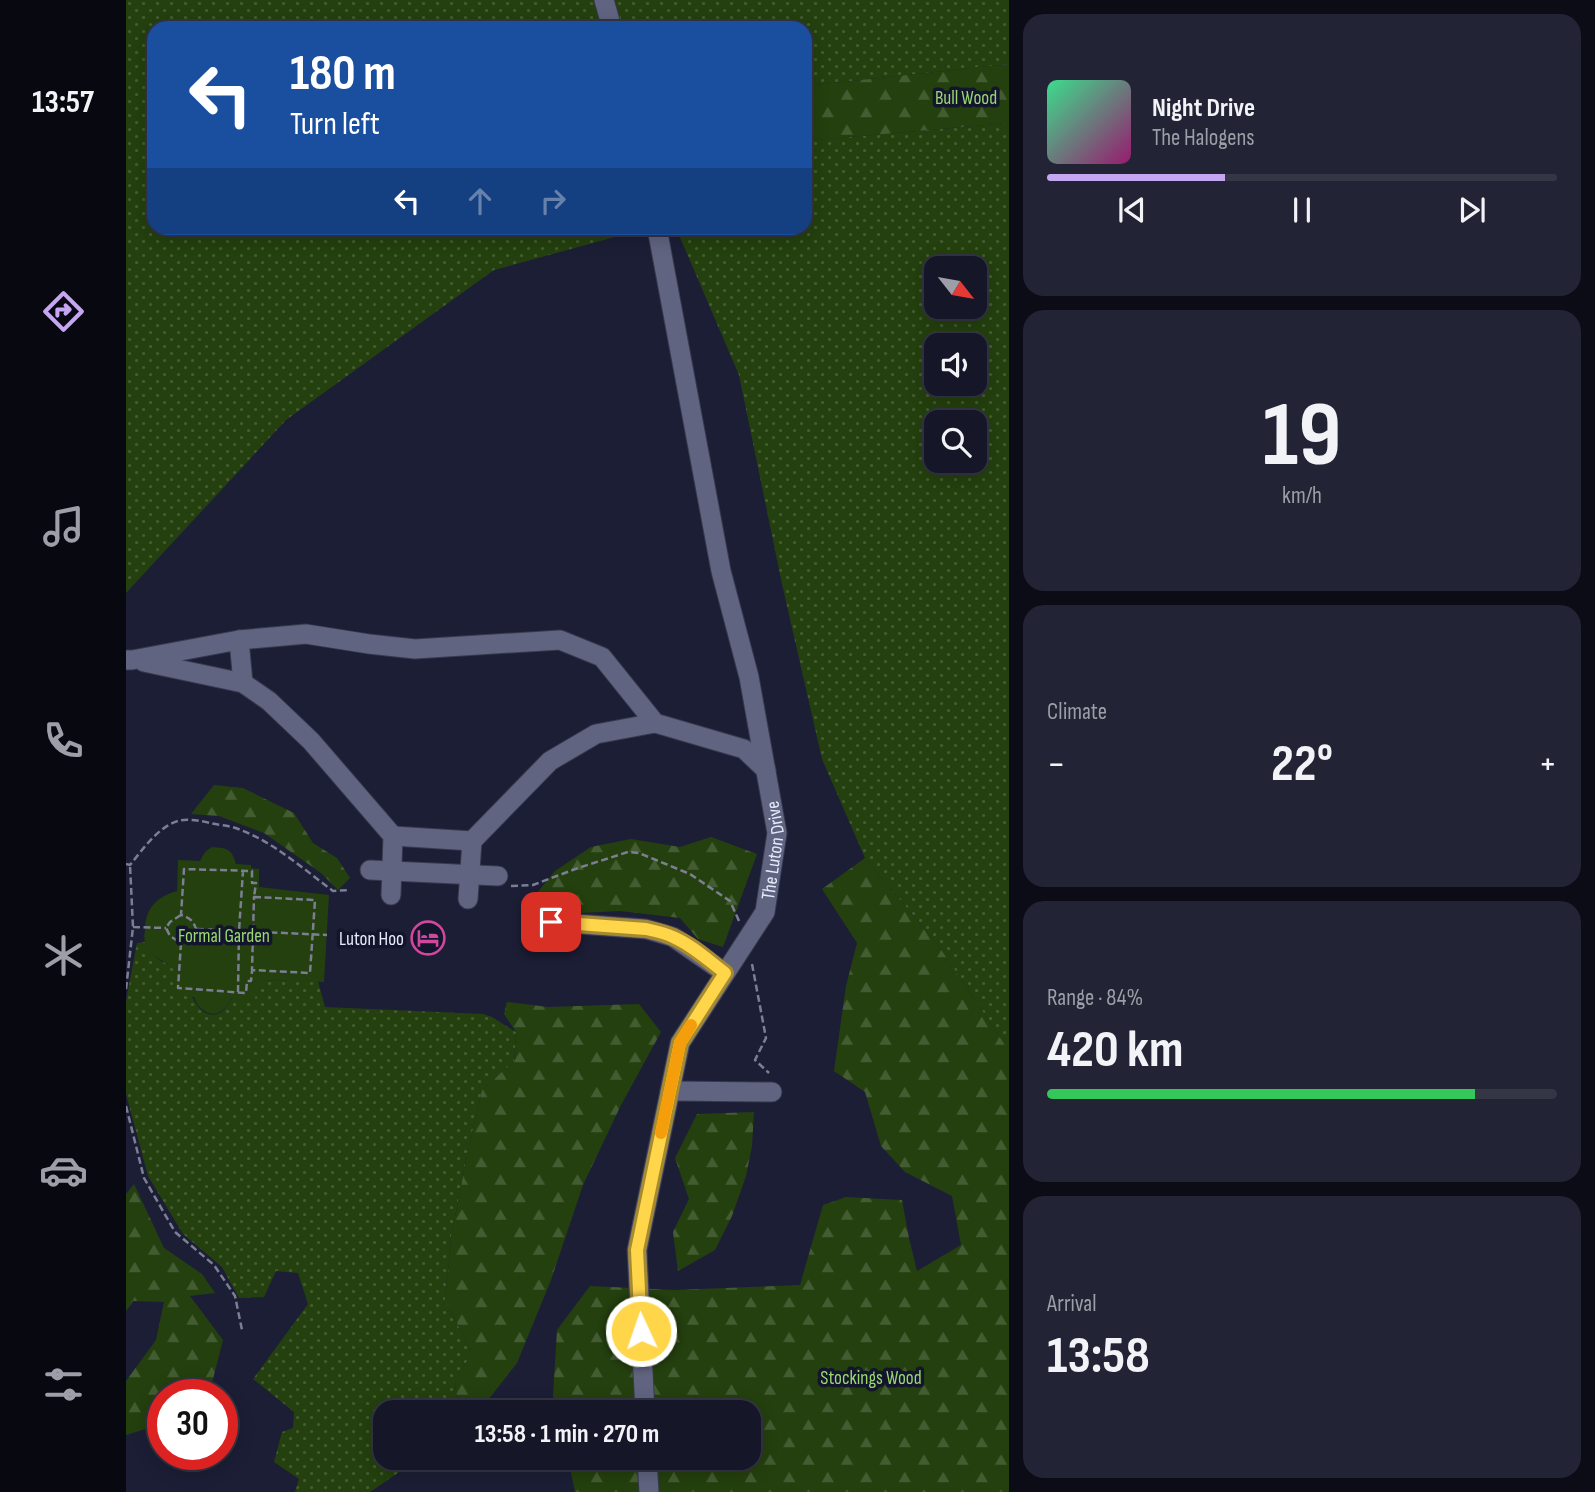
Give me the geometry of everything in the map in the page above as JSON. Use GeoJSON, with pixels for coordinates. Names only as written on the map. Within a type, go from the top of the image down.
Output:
{"type":"FeatureCollection","features":[{"type":"Feature","properties":{"kind":"street"},"geometry":{"type":"LineString","coordinates":[[604,0],[610,21]]}},
{"type":"Feature","properties":{"kind":"street","name":"The Luton Drive"},"geometry":{"type":"LineString","coordinates":[[644,1400],[637,1250],[680,1043],[765,912],[777,833],[749,677],[721,571],[658,235]]}},
{"type":"Feature","properties":{"kind":"street"},"geometry":{"type":"LineString","coordinates":[[129,660],[239,640],[306,634],[415,649],[560,640],[602,657],[655,723]]}},
{"type":"Feature","properties":{"kind":"street"},"geometry":{"type":"LineString","coordinates":[[239,640],[243,683]]}},
{"type":"Feature","properties":{"kind":"street"},"geometry":{"type":"LineString","coordinates":[[129,660],[243,683],[269,701],[311,741],[393,836],[391,895]]}},
{"type":"Feature","properties":{"kind":"street"},"geometry":{"type":"LineString","coordinates":[[468,899],[472,841],[550,761],[596,734],[655,723],[744,749],[766,770]]}},
{"type":"Feature","properties":{"kind":"street"},"geometry":{"type":"LineString","coordinates":[[393,836],[472,841]]}},
{"type":"Feature","properties":{"kind":"street"},"geometry":{"type":"LineString","coordinates":[[370,870],[498,876]]}},
{"type":"Feature","properties":{"kind":"street"},"geometry":{"type":"LineString","coordinates":[[551,922],[646,929],[664,934],[687,945],[725,973]]}},
{"type":"Feature","properties":{"kind":"street"},"geometry":{"type":"LineString","coordinates":[[670,1091],[772,1092]]}},
{"type":"Feature","properties":{"kind":"street"},"geometry":{"type":"LineString","coordinates":[[648,1470],[649,1492]]}},
{"type":"Feature","properties":{"kind":"path"},"geometry":{"type":"LineString","coordinates":[[126,989],[132,927],[128,864],[148,842],[179,820],[232,827],[257,838],[338,895]]}},
{"type":"Feature","properties":{"kind":"path"},"geometry":{"type":"LineString","coordinates":[[181,915],[184,869],[252,872],[252,883],[256,883],[252,971],[251,981],[247,981],[246,993],[178,988],[181,943]]}},
{"type":"Feature","properties":{"kind":"path"},"geometry":{"type":"LineString","coordinates":[[238,992],[243,871]]}},
{"type":"Feature","properties":{"kind":"path"},"geometry":{"type":"LineString","coordinates":[[333,891],[349,890]]}},
{"type":"Feature","properties":{"kind":"path"},"geometry":{"type":"LineString","coordinates":[[252,971],[310,973],[315,900],[254,897]]}},
{"type":"Feature","properties":{"kind":"path"},"geometry":{"type":"LineString","coordinates":[[166,928],[181,915],[189,917],[196,929],[192,937],[181,943]]}},
{"type":"Feature","properties":{"kind":"path"},"geometry":{"type":"LineString","coordinates":[[132,927],[166,928]]}},
{"type":"Feature","properties":{"kind":"path"},"geometry":{"type":"LineString","coordinates":[[166,928],[170,936],[181,943]]}},
{"type":"Feature","properties":{"kind":"path"},"geometry":{"type":"LineString","coordinates":[[196,929],[327,935]]}},
{"type":"Feature","properties":{"kind":"path"},"geometry":{"type":"LineString","coordinates":[[126,1106],[144,1178],[175,1233],[214,1265],[235,1296],[242,1329]]}},
{"type":"Feature","properties":{"kind":"green space"},"geometry":{"type":"Polygon","coordinates":[[[126,0],[1009,0],[1009,64],[812,85],[812,21],[147,21],[147,235],[622,235],[494,270],[286,420],[126,593],[126,0]]]}},
{"type":"Feature","properties":{"kind":"green space","name":"Bull Wood"},"geometry":{"type":"Polygon","coordinates":[[[1009,64],[1009,123],[812,140],[812,85],[1009,64]]]}},
{"type":"Feature","properties":{"kind":"green space"},"geometry":{"type":"Polygon","coordinates":[[[1009,123],[1009,1051],[938,945],[865,858],[822,759],[782,584],[739,375],[679,235],[812,235],[812,140],[1009,123]]]}},
{"type":"Feature","properties":{"kind":"green space"},"geometry":{"type":"Polygon","coordinates":[[[214,785],[243,788],[294,813],[313,843],[337,858],[350,878],[338,890],[321,873],[264,833],[219,816],[191,814],[214,785]]]}},
{"type":"Feature","properties":{"kind":"green space"},"geometry":{"type":"Polygon","coordinates":[[[711,837],[757,854],[723,947],[698,939],[680,918],[620,911],[561,914],[527,905],[555,871],[591,847],[631,839],[680,847],[711,837]]]}},
{"type":"Feature","properties":{"kind":"green space","name":"Formal Garden"},"geometry":{"type":"Polygon","coordinates":[[[212,847],[228,850],[236,864],[251,865],[251,868],[259,869],[259,887],[329,895],[324,982],[262,980],[262,987],[256,988],[255,1001],[232,998],[226,1008],[216,1014],[202,1010],[194,997],[174,995],[174,966],[157,957],[145,942],[147,916],[158,900],[177,891],[178,860],[200,861],[212,847]]]}},
{"type":"Feature","properties":{"kind":"green space","name":"Stockings Wood"},"geometry":{"type":"Polygon","coordinates":[[[865,858],[938,945],[1009,1051],[1009,1492],[575,1492],[570,1470],[761,1470],[761,1400],[554,1400],[557,1330],[590,1286],[674,1290],[800,1285],[823,1205],[846,1197],[902,1200],[917,1271],[961,1245],[952,1196],[905,1172],[881,1146],[865,1092],[834,1071],[846,986],[857,943],[822,889],[865,858]]]}},
{"type":"Feature","properties":{"kind":"green space"},"geometry":{"type":"Polygon","coordinates":[[[145,942],[158,958],[174,966],[198,1006],[211,1015],[220,1013],[234,997],[262,980],[318,981],[325,1007],[483,1014],[516,1032],[514,1061],[482,1090],[451,1238],[445,1300],[472,1353],[455,1381],[457,1400],[373,1400],[373,1470],[402,1470],[370,1492],[295,1492],[299,1479],[274,1462],[282,1432],[293,1428],[294,1412],[253,1379],[308,1304],[298,1273],[276,1271],[264,1297],[239,1298],[222,1267],[183,1234],[148,1176],[126,1094],[126,1001],[137,943],[145,942]]]}},
{"type":"Feature","properties":{"kind":"green space"},"geometry":{"type":"Polygon","coordinates":[[[507,1002],[548,1007],[639,1004],[661,1032],[620,1107],[583,1185],[551,1280],[517,1363],[488,1400],[457,1400],[455,1381],[472,1353],[445,1300],[451,1238],[482,1090],[514,1061],[516,1032],[504,1014],[507,1002]]]}},
{"type":"Feature","properties":{"kind":"green space"},"geometry":{"type":"Polygon","coordinates":[[[754,1112],[752,1146],[746,1176],[732,1216],[715,1250],[678,1271],[673,1232],[689,1199],[675,1158],[697,1114],[754,1112]]]}},
{"type":"Feature","properties":{"kind":"green space"},"geometry":{"type":"Polygon","coordinates":[[[134,1184],[164,1248],[202,1274],[215,1293],[190,1296],[223,1340],[213,1379],[147,1379],[147,1429],[126,1435],[126,1381],[156,1340],[164,1302],[133,1301],[126,1311],[126,1194],[134,1184]]]}},
{"type":"Feature","properties":{"kind":"slow traffic"},"geometry":{"type":"LineString","coordinates":[[661,1133],[680,1043],[691,1025]]}},
{"type":"Feature","properties":{"kind":"place","name":"Luton Hoo"},"geometry":{"type":"Point","coordinates":[428,938]}},
{"type":"Feature","properties":{"kind":"route"},"geometry":{"type":"LineString","coordinates":[[551,922],[655,931],[687,945],[725,973],[680,1043],[637,1250],[641,1331]]}}]}
